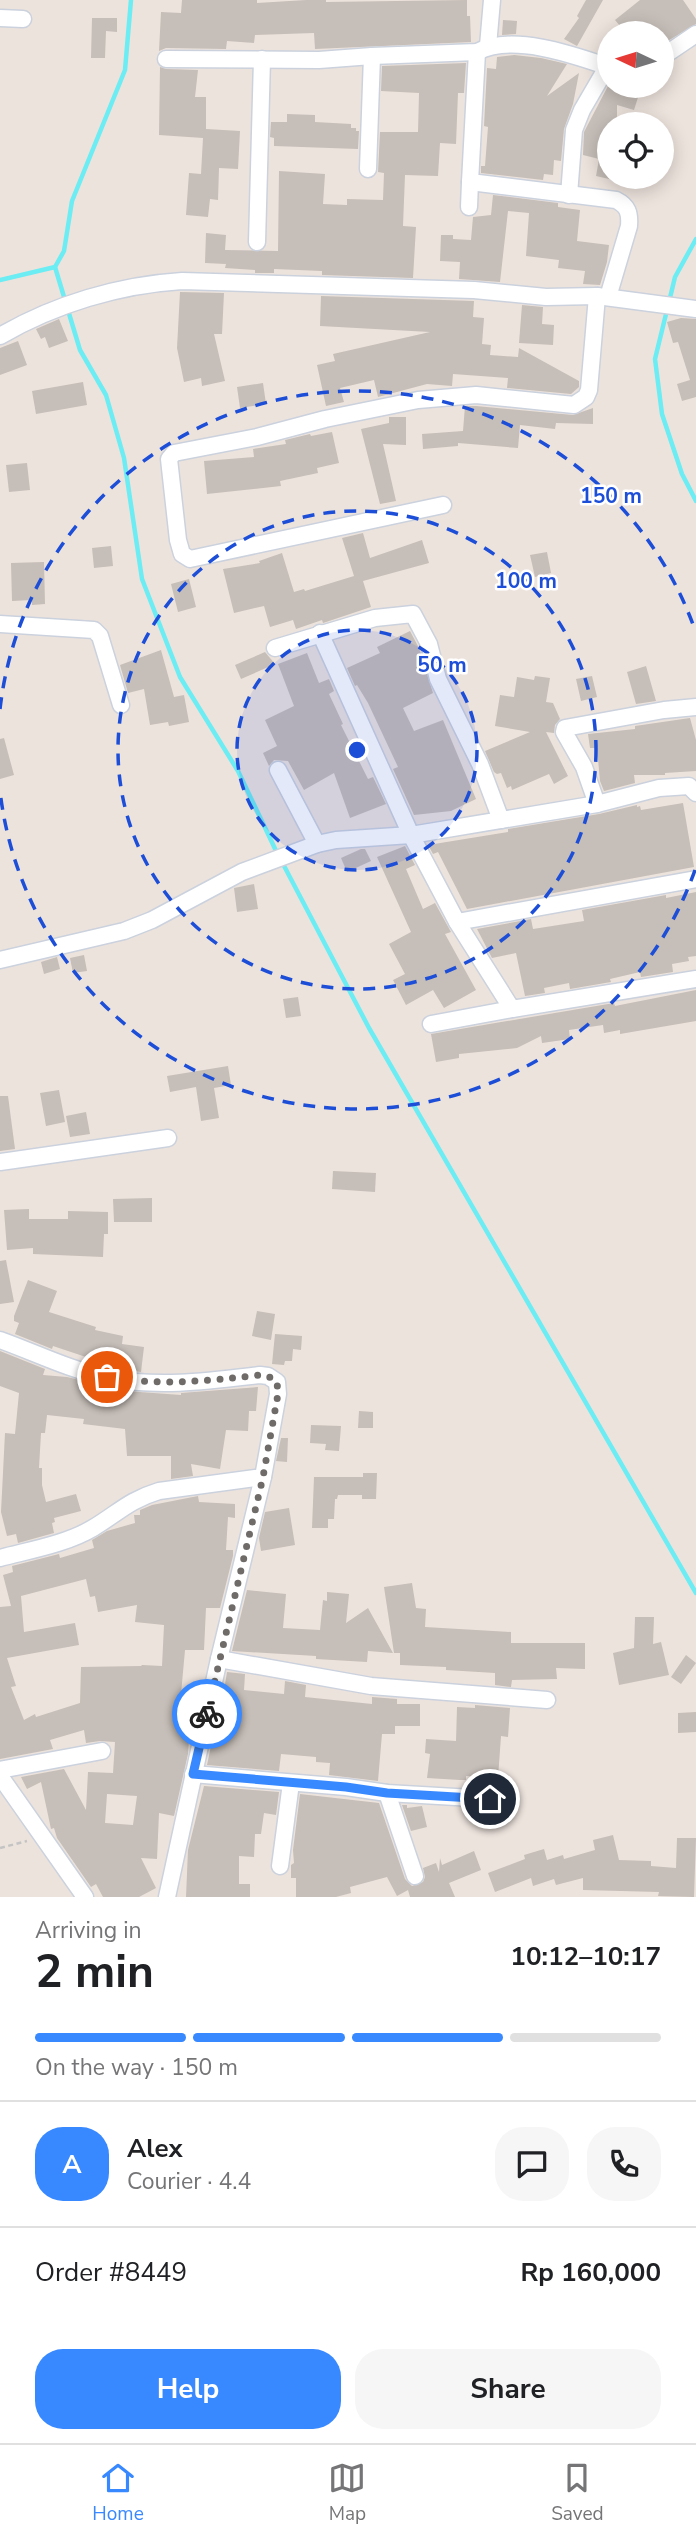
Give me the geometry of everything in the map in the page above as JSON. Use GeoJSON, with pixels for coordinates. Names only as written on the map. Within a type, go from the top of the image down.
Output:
{"type":"FeatureCollection","features":[{"type":"Feature","properties":{"kind":"street"},"geometry":{"type":"LineString","coordinates":[[469,207],[483,49],[492,0]]}},
{"type":"Feature","properties":{"kind":"street"},"geometry":{"type":"LineString","coordinates":[[0,18],[23,19]]}},
{"type":"Feature","properties":{"kind":"street"},"geometry":{"type":"LineString","coordinates":[[674,49],[696,34]]}},
{"type":"Feature","properties":{"kind":"street"},"geometry":{"type":"LineString","coordinates":[[166,59],[318,60],[533,47],[556,50],[597,63]]}},
{"type":"Feature","properties":{"kind":"street"},"geometry":{"type":"LineString","coordinates":[[368,169],[372,56]]}},
{"type":"Feature","properties":{"kind":"street"},"geometry":{"type":"LineString","coordinates":[[257,242],[262,59]]}},
{"type":"Feature","properties":{"kind":"street"},"geometry":{"type":"LineString","coordinates":[[569,195],[575,130],[582,110],[597,85]]}},
{"type":"Feature","properties":{"kind":"street"},"geometry":{"type":"LineString","coordinates":[[443,505],[190,559],[183,554],[178,540],[168,466],[174,453],[418,400],[476,395],[574,405],[586,397],[603,296],[627,233],[629,213],[625,206],[616,201],[470,182]]}},
{"type":"Feature","properties":{"kind":"street"},"geometry":{"type":"LineString","coordinates":[[0,335],[52,309],[149,283],[182,281],[474,290],[546,297],[603,296],[695,309]]}},
{"type":"Feature","properties":{"kind":"street"},"geometry":{"type":"LineString","coordinates":[[275,648],[375,618],[413,614],[429,644],[438,679],[480,764],[501,820]]}},
{"type":"Feature","properties":{"kind":"street"},"geometry":{"type":"LineString","coordinates":[[0,625],[94,630],[100,636],[121,705]]}},
{"type":"Feature","properties":{"kind":"street"},"geometry":{"type":"LineString","coordinates":[[320,633],[411,835],[457,922],[512,1009]]}},
{"type":"Feature","properties":{"kind":"street"},"geometry":{"type":"LineString","coordinates":[[597,804],[584,767],[564,732],[565,728],[664,710],[696,708]]}},
{"type":"Feature","properties":{"kind":"street"},"geometry":{"type":"LineString","coordinates":[[278,770],[310,847]]}},
{"type":"Feature","properties":{"kind":"street"},"geometry":{"type":"LineString","coordinates":[[0,960],[124,931],[152,920],[242,873],[336,840],[411,835],[597,804],[678,785],[689,786],[696,793]]}},
{"type":"Feature","properties":{"kind":"street"},"geometry":{"type":"LineString","coordinates":[[457,922],[696,879]]}},
{"type":"Feature","properties":{"kind":"street"},"geometry":{"type":"LineString","coordinates":[[431,1024],[696,979]]}},
{"type":"Feature","properties":{"kind":"street"},"geometry":{"type":"LineString","coordinates":[[0,1162],[168,1138]]}},
{"type":"Feature","properties":{"kind":"street"},"geometry":{"type":"LineString","coordinates":[[0,1339],[72,1368],[134,1382],[182,1384],[260,1375],[268,1376],[277,1382],[278,1394],[263,1477],[219,1659],[167,1897]]}},
{"type":"Feature","properties":{"kind":"street"},"geometry":{"type":"LineString","coordinates":[[0,1558],[52,1544],[92,1529],[125,1504],[150,1493],[263,1477]]}},
{"type":"Feature","properties":{"kind":"street"},"geometry":{"type":"LineString","coordinates":[[219,1659],[371,1686],[547,1700]]}},
{"type":"Feature","properties":{"kind":"street"},"geometry":{"type":"LineString","coordinates":[[0,1770],[102,1751]]}},
{"type":"Feature","properties":{"kind":"street"},"geometry":{"type":"LineString","coordinates":[[193,1774],[387,1793],[490,1799]]}},
{"type":"Feature","properties":{"kind":"street"},"geometry":{"type":"LineString","coordinates":[[0,1776],[85,1897]]}},
{"type":"Feature","properties":{"kind":"street"},"geometry":{"type":"LineString","coordinates":[[280,1866],[290,1783]]}},
{"type":"Feature","properties":{"kind":"street"},"geometry":{"type":"LineString","coordinates":[[387,1793],[415,1875]]}},
{"type":"Feature","properties":{"kind":"path"},"geometry":{"type":"LineString","coordinates":[[0,1848],[44,1836]]}},
{"type":"Feature","properties":{"kind":"building"},"geometry":{"type":"Polygon","coordinates":[[[182,0],[257,0],[257,3],[306,0],[467,0],[471,42],[315,49],[314,33],[255,35],[254,43],[227,41],[226,49],[166,48],[159,51],[161,12],[181,13],[182,0]]]}},
{"type":"Feature","properties":{"kind":"building"},"geometry":{"type":"Polygon","coordinates":[[[586,0],[603,0],[577,46],[564,39],[579,18],[577,16],[586,0]]]}},
{"type":"Feature","properties":{"kind":"building"},"geometry":{"type":"Polygon","coordinates":[[[640,0],[683,0],[696,19],[696,24],[674,37],[674,21],[615,20],[640,0]]]}},
{"type":"Feature","properties":{"kind":"building"},"geometry":{"type":"Polygon","coordinates":[[[92,18],[117,18],[117,32],[106,31],[105,58],[91,58],[92,18]]]}},
{"type":"Feature","properties":{"kind":"building"},"geometry":{"type":"Polygon","coordinates":[[[503,20],[517,21],[516,34],[502,35],[503,20]]]}},
{"type":"Feature","properties":{"kind":"building"},"geometry":{"type":"Polygon","coordinates":[[[514,55],[567,64],[547,96],[579,73],[573,104],[564,129],[561,161],[554,160],[553,175],[544,174],[543,180],[481,173],[481,166],[485,166],[488,127],[484,126],[487,68],[496,69],[497,57],[514,55]]]}},
{"type":"Feature","properties":{"kind":"building"},"geometry":{"type":"Polygon","coordinates":[[[466,63],[464,93],[458,93],[456,144],[440,143],[438,176],[405,175],[403,226],[416,227],[413,278],[322,275],[322,271],[274,269],[274,273],[255,273],[255,270],[225,268],[226,264],[205,263],[206,233],[226,235],[225,250],[278,251],[279,171],[325,174],[323,204],[347,205],[347,199],[383,200],[384,173],[378,172],[380,132],[418,132],[419,93],[381,91],[382,66],[466,63]]]}},
{"type":"Feature","properties":{"kind":"building"},"geometry":{"type":"Polygon","coordinates":[[[160,67],[198,70],[195,97],[206,97],[206,129],[240,131],[238,169],[219,168],[218,200],[210,199],[208,217],[186,215],[189,173],[201,174],[203,138],[159,135],[160,67]]]}},
{"type":"Feature","properties":{"kind":"building"},"geometry":{"type":"Polygon","coordinates":[[[602,98],[638,98],[634,110],[617,105],[617,112],[597,112],[597,158],[583,155],[584,132],[602,98]]]}},
{"type":"Feature","properties":{"kind":"building"},"geometry":{"type":"Polygon","coordinates":[[[287,114],[315,115],[315,122],[351,124],[351,128],[359,131],[358,149],[274,146],[274,138],[270,137],[271,122],[287,122],[287,114]]]}},
{"type":"Feature","properties":{"kind":"building"},"geometry":{"type":"Polygon","coordinates":[[[493,195],[558,203],[558,207],[580,210],[577,241],[609,245],[600,285],[583,284],[585,271],[558,268],[559,260],[526,256],[529,213],[508,211],[500,282],[459,279],[460,262],[440,261],[441,235],[471,240],[473,217],[491,215],[493,195]]]}},
{"type":"Feature","properties":{"kind":"building"},"geometry":{"type":"Polygon","coordinates":[[[180,292],[224,293],[222,334],[214,334],[225,381],[202,386],[201,378],[184,382],[177,348],[180,292]]]}},
{"type":"Feature","properties":{"kind":"building"},"geometry":{"type":"Polygon","coordinates":[[[321,296],[474,301],[473,317],[484,318],[482,344],[491,345],[490,355],[518,357],[519,348],[579,381],[579,387],[571,394],[507,388],[508,378],[453,374],[452,386],[427,384],[378,397],[374,380],[340,388],[344,402],[326,406],[317,365],[335,361],[333,354],[430,332],[320,326],[321,296]]]}},
{"type":"Feature","properties":{"kind":"building"},"geometry":{"type":"Polygon","coordinates":[[[522,305],[543,307],[542,324],[554,325],[553,345],[519,343],[522,305]]]}},
{"type":"Feature","properties":{"kind":"building"},"geometry":{"type":"Polygon","coordinates":[[[681,318],[696,319],[696,397],[682,401],[677,384],[690,380],[678,342],[673,343],[667,322],[681,318]]]}},
{"type":"Feature","properties":{"kind":"building"},"geometry":{"type":"Polygon","coordinates":[[[59,319],[68,341],[49,348],[45,337],[41,339],[36,329],[59,319]]]}},
{"type":"Feature","properties":{"kind":"building"},"geometry":{"type":"Polygon","coordinates":[[[18,341],[27,365],[0,375],[0,348],[18,341]]]}},
{"type":"Feature","properties":{"kind":"building"},"geometry":{"type":"Polygon","coordinates":[[[83,382],[87,405],[36,414],[32,391],[83,382]]]}},
{"type":"Feature","properties":{"kind":"building"},"geometry":{"type":"Polygon","coordinates":[[[263,383],[266,404],[240,408],[237,387],[263,383]]]}},
{"type":"Feature","properties":{"kind":"building"},"geometry":{"type":"Polygon","coordinates":[[[465,406],[573,415],[593,408],[593,424],[556,423],[555,429],[520,425],[518,448],[458,443],[458,446],[423,449],[422,434],[463,431],[465,406]]]}},
{"type":"Feature","properties":{"kind":"building"},"geometry":{"type":"Polygon","coordinates":[[[389,417],[406,417],[406,445],[383,444],[396,501],[380,504],[361,429],[389,423],[389,417]]]}},
{"type":"Feature","properties":{"kind":"building"},"geometry":{"type":"Polygon","coordinates":[[[332,432],[339,463],[317,468],[318,473],[280,481],[281,486],[207,494],[204,461],[254,457],[253,449],[286,444],[285,440],[310,434],[332,432]]]}},
{"type":"Feature","properties":{"kind":"building"},"geometry":{"type":"Polygon","coordinates":[[[27,463],[30,490],[9,492],[6,465],[27,463]]]}},
{"type":"Feature","properties":{"kind":"building"},"geometry":{"type":"Polygon","coordinates":[[[363,533],[370,558],[422,540],[429,563],[363,581],[371,607],[323,623],[322,620],[296,629],[293,620],[270,627],[264,606],[234,613],[223,569],[260,563],[259,561],[282,553],[294,592],[305,591],[354,576],[342,538],[363,533]]]}},
{"type":"Feature","properties":{"kind":"building"},"geometry":{"type":"Polygon","coordinates":[[[111,546],[113,566],[94,568],[92,548],[111,546]]]}},
{"type":"Feature","properties":{"kind":"building"},"geometry":{"type":"Polygon","coordinates":[[[547,552],[551,573],[535,577],[530,555],[547,552]]]}},
{"type":"Feature","properties":{"kind":"building"},"geometry":{"type":"Polygon","coordinates":[[[44,562],[45,604],[32,605],[32,600],[12,601],[11,563],[44,562]]]}},
{"type":"Feature","properties":{"kind":"building"},"geometry":{"type":"Polygon","coordinates":[[[189,579],[196,607],[178,612],[171,584],[189,579]]]}},
{"type":"Feature","properties":{"kind":"building"},"geometry":{"type":"Polygon","coordinates":[[[410,631],[419,648],[433,693],[403,708],[414,731],[443,720],[476,799],[451,811],[414,815],[393,769],[398,767],[368,703],[357,685],[355,686],[347,668],[380,653],[377,647],[410,631]]]}},
{"type":"Feature","properties":{"kind":"building"},"geometry":{"type":"Polygon","coordinates":[[[161,650],[174,697],[184,695],[189,722],[169,726],[168,722],[150,725],[144,689],[128,693],[120,665],[161,650]]]}},
{"type":"Feature","properties":{"kind":"building"},"geometry":{"type":"Polygon","coordinates":[[[265,652],[275,664],[241,679],[235,665],[265,652]]]}},
{"type":"Feature","properties":{"kind":"building"},"geometry":{"type":"Polygon","coordinates":[[[307,653],[319,683],[329,679],[334,691],[329,694],[343,724],[341,725],[368,779],[373,777],[386,804],[350,818],[334,773],[304,790],[288,761],[274,760],[269,766],[263,753],[277,746],[265,720],[294,706],[278,664],[307,653]]]}},
{"type":"Feature","properties":{"kind":"building"},"geometry":{"type":"Polygon","coordinates":[[[646,666],[656,701],[636,704],[627,672],[646,666]]]}},
{"type":"Feature","properties":{"kind":"building"},"geometry":{"type":"Polygon","coordinates":[[[535,676],[550,678],[546,702],[553,703],[560,719],[555,725],[554,733],[546,732],[568,776],[554,784],[549,774],[512,790],[511,786],[507,788],[501,773],[494,772],[485,751],[530,732],[495,726],[500,695],[514,697],[517,677],[534,680],[535,676]]]}},
{"type":"Feature","properties":{"kind":"building"},"geometry":{"type":"Polygon","coordinates":[[[592,676],[597,697],[581,701],[576,679],[592,676]]]}},
{"type":"Feature","properties":{"kind":"building"},"geometry":{"type":"Polygon","coordinates":[[[690,718],[696,740],[696,771],[634,775],[635,783],[604,791],[600,781],[597,748],[590,748],[588,734],[635,729],[635,726],[690,718]]]}},
{"type":"Feature","properties":{"kind":"building"},"geometry":{"type":"Polygon","coordinates":[[[4,738],[14,775],[0,779],[0,739],[4,738]]]}},
{"type":"Feature","properties":{"kind":"building"},"geometry":{"type":"Polygon","coordinates":[[[683,803],[694,867],[467,909],[438,852],[433,854],[428,845],[508,832],[508,829],[637,805],[641,810],[683,803]]]}},
{"type":"Feature","properties":{"kind":"building"},"geometry":{"type":"Polygon","coordinates":[[[405,846],[415,865],[406,869],[423,909],[435,903],[451,932],[445,934],[476,990],[444,1008],[433,990],[406,1005],[393,980],[405,974],[389,944],[411,932],[377,857],[405,846]]]}},
{"type":"Feature","properties":{"kind":"building"},"geometry":{"type":"Polygon","coordinates":[[[365,849],[371,861],[347,872],[341,858],[365,849]]]}},
{"type":"Feature","properties":{"kind":"building"},"geometry":{"type":"Polygon","coordinates":[[[254,884],[258,909],[237,912],[234,888],[254,884]]]}},
{"type":"Feature","properties":{"kind":"building"},"geometry":{"type":"Polygon","coordinates":[[[696,892],[696,956],[688,957],[689,961],[672,964],[673,972],[641,977],[640,972],[610,979],[611,982],[570,989],[569,983],[544,988],[545,993],[525,996],[516,953],[492,958],[477,929],[531,919],[533,929],[584,921],[582,910],[696,892]]]}},
{"type":"Feature","properties":{"kind":"building"},"geometry":{"type":"Polygon","coordinates":[[[84,955],[87,971],[73,973],[70,958],[84,955]]]}},
{"type":"Feature","properties":{"kind":"building"},"geometry":{"type":"Polygon","coordinates":[[[57,957],[60,969],[44,974],[41,962],[57,957]]]}},
{"type":"Feature","properties":{"kind":"building"},"geometry":{"type":"Polygon","coordinates":[[[696,990],[696,1021],[620,1034],[620,1030],[604,1033],[603,1025],[569,1030],[570,1039],[542,1043],[541,1036],[517,1048],[459,1054],[459,1058],[436,1062],[431,1034],[614,1003],[615,1006],[696,990]]]}},
{"type":"Feature","properties":{"kind":"building"},"geometry":{"type":"Polygon","coordinates":[[[298,997],[301,1016],[286,1018],[283,999],[298,997]]]}},
{"type":"Feature","properties":{"kind":"building"},"geometry":{"type":"Polygon","coordinates":[[[228,1066],[231,1085],[214,1088],[219,1118],[201,1121],[196,1087],[170,1092],[167,1076],[228,1066]]]}},
{"type":"Feature","properties":{"kind":"building"},"geometry":{"type":"Polygon","coordinates":[[[59,1090],[65,1122],[46,1126],[40,1093],[59,1090]]]}},
{"type":"Feature","properties":{"kind":"building"},"geometry":{"type":"Polygon","coordinates":[[[0,1096],[8,1096],[15,1149],[0,1151],[0,1096]]]}},
{"type":"Feature","properties":{"kind":"building"},"geometry":{"type":"Polygon","coordinates":[[[86,1112],[90,1134],[70,1137],[66,1116],[86,1112]]]}},
{"type":"Feature","properties":{"kind":"building"},"geometry":{"type":"Polygon","coordinates":[[[333,1171],[376,1173],[375,1192],[332,1189],[333,1171]]]}},
{"type":"Feature","properties":{"kind":"building"},"geometry":{"type":"Polygon","coordinates":[[[152,1198],[152,1222],[114,1222],[113,1199],[152,1198]]]}},
{"type":"Feature","properties":{"kind":"building"},"geometry":{"type":"Polygon","coordinates":[[[29,1209],[29,1219],[68,1219],[68,1211],[108,1212],[108,1234],[104,1234],[103,1257],[33,1254],[33,1248],[7,1250],[4,1210],[29,1209]]]}},
{"type":"Feature","properties":{"kind":"building"},"geometry":{"type":"Polygon","coordinates":[[[6,1260],[14,1302],[0,1304],[0,1261],[6,1260]]]}},
{"type":"Feature","properties":{"kind":"building"},"geometry":{"type":"Polygon","coordinates":[[[28,1280],[57,1291],[49,1312],[96,1327],[95,1330],[123,1336],[122,1344],[144,1347],[141,1372],[122,1369],[53,1346],[52,1349],[15,1334],[19,1323],[14,1321],[14,1316],[28,1280]]]}},
{"type":"Feature","properties":{"kind":"building"},"geometry":{"type":"Polygon","coordinates":[[[257,1311],[275,1314],[271,1340],[252,1336],[257,1311]]]}},
{"type":"Feature","properties":{"kind":"building"},"geometry":{"type":"Polygon","coordinates":[[[275,1334],[302,1336],[301,1350],[293,1349],[292,1361],[285,1361],[284,1365],[272,1364],[275,1334]]]}},
{"type":"Feature","properties":{"kind":"building"},"geometry":{"type":"Polygon","coordinates":[[[0,1351],[45,1369],[43,1375],[67,1377],[126,1391],[181,1395],[258,1387],[256,1411],[249,1411],[248,1431],[226,1430],[220,1469],[191,1464],[193,1476],[171,1479],[171,1456],[127,1456],[125,1429],[83,1424],[84,1419],[47,1415],[45,1433],[41,1433],[39,1468],[42,1468],[46,1502],[76,1494],[81,1511],[54,1518],[54,1533],[18,1543],[16,1534],[7,1536],[1,1512],[5,1433],[15,1434],[19,1393],[0,1386],[0,1351]]]}},
{"type":"Feature","properties":{"kind":"building"},"geometry":{"type":"Polygon","coordinates":[[[359,1411],[373,1412],[373,1428],[358,1428],[359,1411]]]}},
{"type":"Feature","properties":{"kind":"building"},"geometry":{"type":"Polygon","coordinates":[[[311,1425],[341,1426],[339,1451],[325,1450],[326,1444],[310,1443],[311,1425]]]}},
{"type":"Feature","properties":{"kind":"building"},"geometry":{"type":"Polygon","coordinates":[[[281,1438],[288,1438],[287,1462],[276,1461],[281,1438]]]}},
{"type":"Feature","properties":{"kind":"building"},"geometry":{"type":"Polygon","coordinates":[[[363,1473],[377,1473],[376,1499],[362,1499],[362,1495],[338,1495],[335,1499],[334,1519],[328,1519],[328,1528],[312,1528],[314,1477],[363,1477],[363,1473]]]}},
{"type":"Feature","properties":{"kind":"building"},"geometry":{"type":"Polygon","coordinates":[[[198,1496],[199,1502],[235,1504],[235,1518],[228,1517],[226,1550],[233,1550],[233,1556],[220,1608],[206,1608],[204,1650],[185,1650],[181,1694],[192,1695],[188,1754],[174,1816],[159,1813],[157,1859],[141,1858],[156,1888],[139,1897],[103,1897],[96,1884],[91,1887],[57,1838],[54,1828],[51,1829],[41,1782],[27,1789],[21,1777],[64,1769],[86,1810],[88,1772],[113,1773],[115,1742],[86,1743],[84,1730],[50,1740],[53,1749],[0,1759],[0,1607],[11,1606],[3,1575],[13,1572],[12,1566],[59,1554],[60,1558],[94,1548],[92,1540],[107,1531],[135,1523],[134,1515],[140,1515],[140,1510],[198,1496]],[[86,1579],[21,1596],[24,1632],[75,1623],[79,1645],[7,1658],[16,1686],[11,1687],[24,1720],[35,1714],[36,1717],[80,1703],[81,1667],[162,1666],[164,1625],[135,1622],[137,1605],[98,1612],[95,1596],[90,1597],[86,1579]],[[107,1794],[105,1823],[133,1825],[137,1796],[107,1794]]]}},
{"type":"Feature","properties":{"kind":"building"},"geometry":{"type":"Polygon","coordinates":[[[289,1508],[295,1545],[261,1551],[259,1538],[265,1512],[289,1508]]]}},
{"type":"Feature","properties":{"kind":"building"},"geometry":{"type":"Polygon","coordinates":[[[412,1583],[416,1608],[426,1609],[425,1627],[511,1632],[511,1643],[585,1643],[585,1669],[556,1668],[557,1679],[512,1680],[511,1687],[495,1685],[495,1673],[400,1665],[400,1653],[394,1653],[384,1587],[412,1583]]]}},
{"type":"Feature","properties":{"kind":"building"},"geometry":{"type":"Polygon","coordinates":[[[247,1590],[286,1594],[283,1628],[320,1630],[323,1600],[327,1601],[327,1592],[349,1594],[346,1623],[368,1608],[393,1653],[368,1651],[367,1662],[232,1651],[247,1590]]]}},
{"type":"Feature","properties":{"kind":"building"},"geometry":{"type":"Polygon","coordinates":[[[635,1617],[654,1617],[653,1644],[661,1642],[669,1675],[619,1685],[613,1653],[634,1648],[635,1617]]]}},
{"type":"Feature","properties":{"kind":"building"},"geometry":{"type":"Polygon","coordinates":[[[686,1655],[696,1663],[681,1684],[671,1677],[686,1655]]]}},
{"type":"Feature","properties":{"kind":"building"},"geometry":{"type":"Polygon","coordinates":[[[227,1672],[245,1674],[244,1690],[284,1694],[285,1681],[306,1685],[305,1697],[372,1704],[372,1697],[397,1699],[397,1704],[420,1704],[420,1726],[395,1726],[395,1734],[382,1734],[378,1781],[329,1775],[330,1763],[316,1762],[316,1757],[281,1754],[279,1771],[207,1765],[211,1746],[215,1746],[227,1672]]]}},
{"type":"Feature","properties":{"kind":"building"},"geometry":{"type":"Polygon","coordinates":[[[475,1705],[510,1708],[508,1737],[501,1736],[498,1778],[427,1778],[430,1754],[425,1753],[426,1739],[456,1741],[457,1707],[475,1708],[475,1705]]]}},
{"type":"Feature","properties":{"kind":"building"},"geometry":{"type":"Polygon","coordinates":[[[696,1712],[696,1732],[678,1733],[678,1713],[696,1712]]]}},
{"type":"Feature","properties":{"kind":"building"},"geometry":{"type":"Polygon","coordinates":[[[204,1786],[279,1792],[276,1815],[264,1813],[261,1834],[255,1834],[254,1857],[239,1856],[239,1884],[250,1884],[250,1897],[186,1897],[188,1850],[204,1786]]]}},
{"type":"Feature","properties":{"kind":"building"},"geometry":{"type":"Polygon","coordinates":[[[300,1794],[379,1803],[405,1879],[412,1886],[423,1882],[423,1868],[436,1863],[439,1872],[440,1858],[442,1865],[474,1851],[481,1870],[449,1883],[455,1897],[410,1897],[408,1890],[397,1896],[387,1877],[350,1887],[351,1893],[336,1897],[296,1897],[296,1878],[291,1878],[291,1865],[294,1863],[293,1850],[300,1794]]]}},
{"type":"Feature","properties":{"kind":"building"},"geometry":{"type":"Polygon","coordinates":[[[402,1805],[407,1805],[407,1808],[422,1806],[427,1827],[411,1831],[402,1805]]]}},
{"type":"Feature","properties":{"kind":"building"},"geometry":{"type":"Polygon","coordinates":[[[613,1835],[619,1860],[651,1861],[651,1866],[676,1868],[677,1838],[696,1838],[694,1897],[658,1896],[659,1892],[583,1890],[583,1878],[556,1885],[554,1879],[533,1886],[531,1878],[495,1892],[488,1873],[525,1859],[524,1855],[544,1849],[547,1860],[563,1855],[564,1859],[595,1850],[593,1840],[613,1835]]]}},
{"type":"Feature","properties":{"kind":"waterway"},"geometry":{"type":"LineString","coordinates":[[131,0],[125,70],[72,201],[64,251],[55,267],[80,350],[106,395],[124,458],[142,579],[180,677],[238,771],[278,855]]}},
{"type":"Feature","properties":{"kind":"waterway"},"geometry":{"type":"LineString","coordinates":[[669,302],[675,277],[696,239]]}},
{"type":"Feature","properties":{"kind":"waterway"},"geometry":{"type":"LineString","coordinates":[[0,280],[55,267]]}},
{"type":"Feature","properties":{"kind":"waterway"},"geometry":{"type":"LineString","coordinates":[[667,310],[655,359],[662,414],[682,474],[696,501]]}},
{"type":"Feature","properties":{"kind":"waterway"},"geometry":{"type":"LineString","coordinates":[[282,862],[369,1028],[696,1593]]}},
{"type":"Feature","properties":{"kind":"way so far"},"geometry":{"type":"LineString","coordinates":[[107,1377],[134,1382],[182,1384],[260,1375],[268,1376],[277,1382],[278,1394],[263,1477],[207,1714]]}},
{"type":"Feature","properties":{"kind":"route"},"geometry":{"type":"LineString","coordinates":[[207,1714],[193,1774],[431,1797],[490,1799]]}}]}
